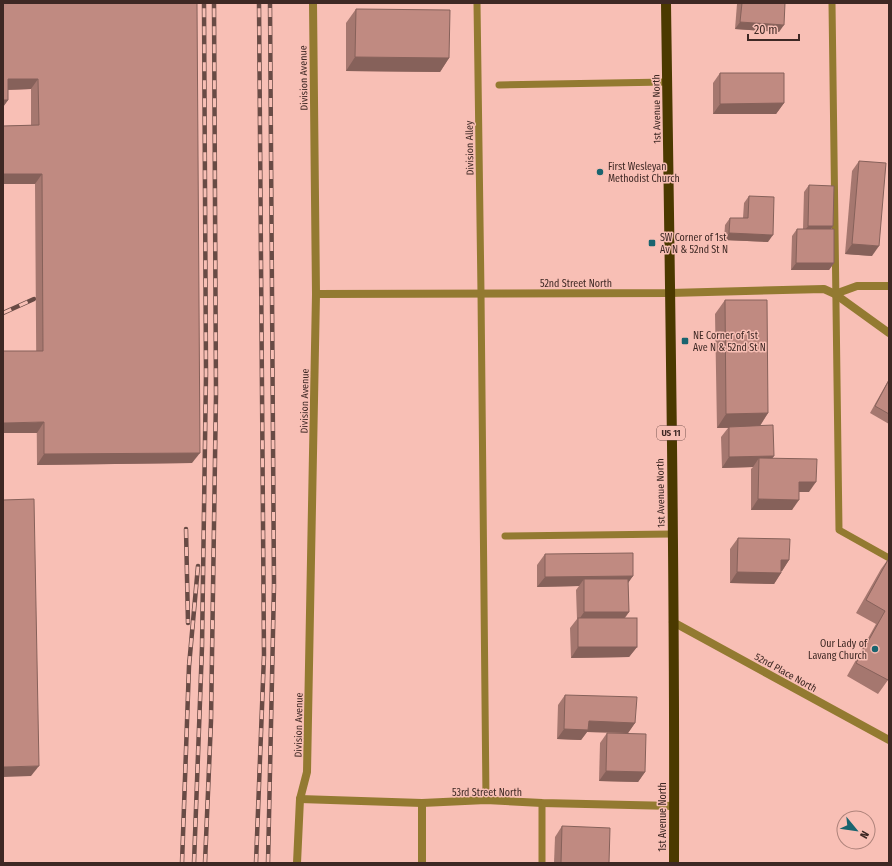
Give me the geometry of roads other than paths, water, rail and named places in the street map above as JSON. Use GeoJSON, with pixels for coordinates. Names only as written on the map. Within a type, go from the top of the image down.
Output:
{"type":"FeatureCollection","features":[{"type":"Feature","properties":{"kind":"main road","name":"1st Avenue North"},"geometry":{"type":"LineString","coordinates":[[666,3],[670,293],[674,863]]}},
{"type":"Feature","properties":{"kind":"street","name":"Division Avenue"},"geometry":{"type":"LineString","coordinates":[[297,863],[300,799],[307,772],[316,294],[313,3]]}},
{"type":"Feature","properties":{"kind":"street"},"geometry":{"type":"LineString","coordinates":[[836,294],[857,286],[889,286]]}},
{"type":"Feature","properties":{"kind":"street","name":"52nd Street North"},"geometry":{"type":"LineString","coordinates":[[316,294],[670,293],[824,289],[836,294],[889,333]]}},
{"type":"Feature","properties":{"kind":"street","name":"52nd Place North"},"geometry":{"type":"LineString","coordinates":[[673,622],[889,740]]}},
{"type":"Feature","properties":{"kind":"street","name":"53rd Street North"},"geometry":{"type":"LineString","coordinates":[[300,799],[422,803],[486,800],[542,803],[674,806]]}},
{"type":"Feature","properties":{"kind":"street"},"geometry":{"type":"LineString","coordinates":[[422,803],[422,863]]}},
{"type":"Feature","properties":{"kind":"lane","name":"Division Alley"},"geometry":{"type":"LineString","coordinates":[[477,3],[486,800]]}},
{"type":"Feature","properties":{"kind":"lane"},"geometry":{"type":"LineString","coordinates":[[832,3],[839,530],[889,558]]}},
{"type":"Feature","properties":{"kind":"lane"},"geometry":{"type":"LineString","coordinates":[[499,85],[667,82]]}},
{"type":"Feature","properties":{"kind":"lane"},"geometry":{"type":"LineString","coordinates":[[505,536],[672,534]]}},
{"type":"Feature","properties":{"kind":"lane"},"geometry":{"type":"LineString","coordinates":[[542,803],[542,863]]}},
{"type":"Feature","properties":{"kind":"railway"},"geometry":{"type":"LineString","coordinates":[[194,863],[202,647],[206,374],[204,3]]}},
{"type":"Feature","properties":{"kind":"railway"},"geometry":{"type":"LineString","coordinates":[[205,863],[211,721],[216,394],[214,3]]}},
{"type":"Feature","properties":{"kind":"railway"},"geometry":{"type":"LineString","coordinates":[[256,863],[264,655],[259,3]]}},
{"type":"Feature","properties":{"kind":"railway"},"geometry":{"type":"LineString","coordinates":[[268,863],[274,586],[270,3]]}},
{"type":"Feature","properties":{"kind":"railway"},"geometry":{"type":"LineString","coordinates":[[3,313],[34,299]]}},
{"type":"Feature","properties":{"kind":"railway"},"geometry":{"type":"LineString","coordinates":[[186,529],[188,623]]}},
{"type":"Feature","properties":{"kind":"railway"},"geometry":{"type":"LineString","coordinates":[[182,863],[189,666],[198,566]]}},
{"type":"Feature","properties":{"kind":"place","name":"First Wesleyan Methodist Church"},"geometry":{"type":"Point","coordinates":[600,172]}},
{"type":"Feature","properties":{"kind":"place","name":"SW Corner of 1st Av N & 52nd St N"},"geometry":{"type":"Point","coordinates":[652,243]}},
{"type":"Feature","properties":{"kind":"place","name":"NE Corner of 1st Ave N & 52nd St N"},"geometry":{"type":"Point","coordinates":[685,341]}},
{"type":"Feature","properties":{"kind":"place","name":"Our Lady of Lavang Church"},"geometry":{"type":"Point","coordinates":[875,649]}}]}
